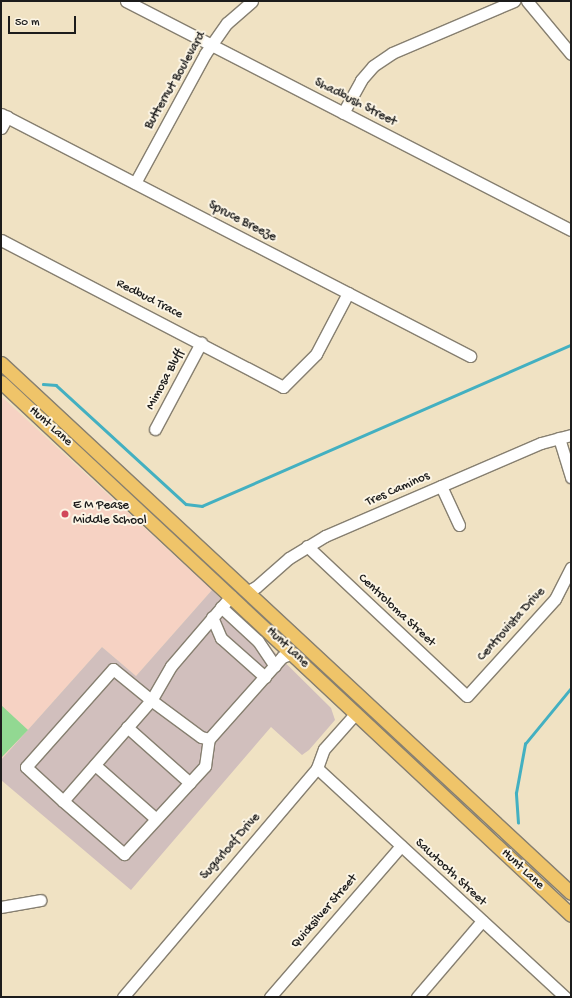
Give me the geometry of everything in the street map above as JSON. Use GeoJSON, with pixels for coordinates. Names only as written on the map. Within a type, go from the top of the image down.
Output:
{"type":"FeatureCollection","features":[{"type":"Feature","properties":{"kind":"main road","name":"Hunt Lane"},"geometry":{"type":"LineString","coordinates":[[1,363],[85,439],[571,893]]}},
{"type":"Feature","properties":{"kind":"main road","name":"Hunt Lane"},"geometry":{"type":"LineString","coordinates":[[1,382],[75,449],[571,915]]}},
{"type":"Feature","properties":{"kind":"main road"},"geometry":{"type":"LineString","coordinates":[[75,449],[85,439]]}},
{"type":"Feature","properties":{"kind":"main road"},"geometry":{"type":"LineString","coordinates":[[231,596],[248,591]]}},
{"type":"Feature","properties":{"kind":"main road"},"geometry":{"type":"LineString","coordinates":[[293,653],[301,653],[321,659]]}},
{"type":"Feature","properties":{"kind":"main road"},"geometry":{"type":"LineString","coordinates":[[494,844],[507,848],[518,844]]}},
{"type":"Feature","properties":{"kind":"street","name":"Shadbush Street"},"geometry":{"type":"LineString","coordinates":[[126,1],[571,230]]}},
{"type":"Feature","properties":{"kind":"street","name":"Butternut Boulevard"},"geometry":{"type":"LineString","coordinates":[[135,183],[211,45],[228,24],[252,1]]}},
{"type":"Feature","properties":{"kind":"street"},"geometry":{"type":"LineString","coordinates":[[343,113],[361,80],[373,66],[392,53],[514,1]]}},
{"type":"Feature","properties":{"kind":"street"},"geometry":{"type":"LineString","coordinates":[[526,1],[571,54]]}},
{"type":"Feature","properties":{"kind":"street"},"geometry":{"type":"LineString","coordinates":[[1,128],[4,115]]}},
{"type":"Feature","properties":{"kind":"street","name":"Spruce Breeze"},"geometry":{"type":"LineString","coordinates":[[4,115],[470,356]]}},
{"type":"Feature","properties":{"kind":"street","name":"Redbud Trace"},"geometry":{"type":"LineString","coordinates":[[1,240],[283,386],[316,354],[348,293]]}},
{"type":"Feature","properties":{"kind":"street","name":"Mimosa Bluff"},"geometry":{"type":"LineString","coordinates":[[155,429],[201,343]]}},
{"type":"Feature","properties":{"kind":"street","name":"Tres Caminos"},"geometry":{"type":"LineString","coordinates":[[248,591],[307,546],[441,486],[559,438],[571,435]]}},
{"type":"Feature","properties":{"kind":"street"},"geometry":{"type":"LineString","coordinates":[[559,438],[571,477]]}},
{"type":"Feature","properties":{"kind":"street"},"geometry":{"type":"LineString","coordinates":[[441,486],[459,525]]}},
{"type":"Feature","properties":{"kind":"street","name":"Centroloma Street"},"geometry":{"type":"LineString","coordinates":[[307,546],[467,696]]}},
{"type":"Feature","properties":{"kind":"street","name":"Centrovista Drive"},"geometry":{"type":"LineString","coordinates":[[467,696],[555,599],[571,568]]}},
{"type":"Feature","properties":{"kind":"street"},"geometry":{"type":"LineString","coordinates":[[64,801],[151,700],[171,666],[231,596]]}},
{"type":"Feature","properties":{"kind":"street"},"geometry":{"type":"LineString","coordinates":[[221,607],[258,641],[275,666]]}},
{"type":"Feature","properties":{"kind":"street"},"geometry":{"type":"LineString","coordinates":[[212,617],[221,638],[265,677]]}},
{"type":"Feature","properties":{"kind":"street"},"geometry":{"type":"LineString","coordinates":[[209,739],[201,737],[151,700],[113,669],[26,767],[124,854],[205,766],[209,739],[282,657],[293,653]]}},
{"type":"Feature","properties":{"kind":"street","name":"Sugarloaf Drive"},"geometry":{"type":"LineString","coordinates":[[123,997],[317,768],[324,749],[356,713]]}},
{"type":"Feature","properties":{"kind":"street"},"geometry":{"type":"LineString","coordinates":[[127,727],[190,783]]}},
{"type":"Feature","properties":{"kind":"street"},"geometry":{"type":"LineString","coordinates":[[95,765],[156,819]]}},
{"type":"Feature","properties":{"kind":"street","name":"Sawtooth Street"},"geometry":{"type":"LineString","coordinates":[[317,768],[564,997]]}},
{"type":"Feature","properties":{"kind":"street","name":"Quicksilver Street"},"geometry":{"type":"LineString","coordinates":[[270,997],[401,846]]}},
{"type":"Feature","properties":{"kind":"street"},"geometry":{"type":"LineString","coordinates":[[1,907],[40,900]]}},
{"type":"Feature","properties":{"kind":"street"},"geometry":{"type":"LineString","coordinates":[[417,997],[482,921]]}},
{"type":"Feature","properties":{"kind":"shaded area","name":"E M Pease Middle School"},"geometry":{"type":"Polygon","coordinates":[[[1,396],[212,590],[136,676],[102,647],[1,760],[1,396]]]}},
{"type":"Feature","properties":{"kind":"shaded area"},"geometry":{"type":"Polygon","coordinates":[[[212,590],[331,708],[335,720],[309,750],[302,755],[271,727],[131,890],[1,780],[1,760],[102,647],[136,676],[212,590]]]}},
{"type":"Feature","properties":{"kind":"green space"},"geometry":{"type":"Polygon","coordinates":[[[1,705],[28,730],[1,758],[1,705]]]}},
{"type":"Feature","properties":{"kind":"waterway"},"geometry":{"type":"LineString","coordinates":[[43,384],[56,385],[186,504],[202,506],[571,345]]}},
{"type":"Feature","properties":{"kind":"waterway"},"geometry":{"type":"LineString","coordinates":[[518,823],[516,793],[525,744],[571,688]]}},
{"type":"Feature","properties":{"kind":"place","name":"E M Pease Middle School"},"geometry":{"type":"Point","coordinates":[65,514]}}]}
